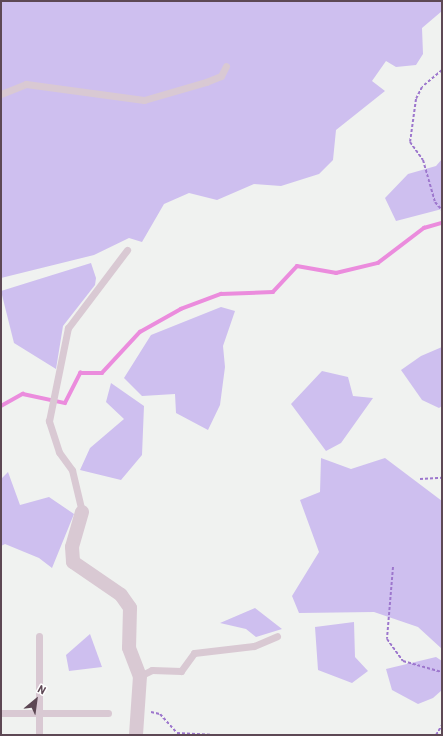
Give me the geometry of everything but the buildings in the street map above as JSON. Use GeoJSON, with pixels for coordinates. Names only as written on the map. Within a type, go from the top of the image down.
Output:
{"type":"FeatureCollection","features":[{"type":"Feature","properties":{"kind":"street"},"geometry":{"type":"LineString","coordinates":[[82,512],[72,547],[73,562],[127,600],[130,608],[129,648],[140,676],[136,735]]}},
{"type":"Feature","properties":{"kind":"lane"},"geometry":{"type":"LineString","coordinates":[[1,94],[26,84],[144,100],[206,82],[221,76],[226,66]]}},
{"type":"Feature","properties":{"kind":"lane"},"geometry":{"type":"LineString","coordinates":[[82,512],[72,470],[59,452],[49,421],[68,328],[126,250]]}},
{"type":"Feature","properties":{"kind":"lane"},"geometry":{"type":"LineString","coordinates":[[39,636],[39,735]]}},
{"type":"Feature","properties":{"kind":"lane"},"geometry":{"type":"LineString","coordinates":[[140,676],[152,670],[181,671],[194,653],[254,646],[277,636]]}},
{"type":"Feature","properties":{"kind":"lane"},"geometry":{"type":"LineString","coordinates":[[1,713],[108,713]]}},
{"type":"Feature","properties":{"kind":"path"},"geometry":{"type":"LineString","coordinates":[[442,70],[426,82],[416,99],[410,142],[423,160],[435,202],[442,210]]}},
{"type":"Feature","properties":{"kind":"path"},"geometry":{"type":"LineString","coordinates":[[420,479],[442,478]]}},
{"type":"Feature","properties":{"kind":"path"},"geometry":{"type":"LineString","coordinates":[[393,567],[387,638],[403,661],[442,672]]}},
{"type":"Feature","properties":{"kind":"path"},"geometry":{"type":"LineString","coordinates":[[137,710],[160,714],[178,733],[211,735]]}},
{"type":"Feature","properties":{"kind":"path"},"geometry":{"type":"LineString","coordinates":[[436,735],[442,725]]}},
{"type":"Feature","properties":{"kind":"shaded area"},"geometry":{"type":"Polygon","coordinates":[[[1,1],[442,1],[442,11],[422,28],[423,54],[416,65],[396,67],[386,61],[372,81],[385,91],[336,130],[333,160],[319,174],[281,186],[254,184],[217,200],[189,193],[164,204],[142,242],[129,238],[94,255],[1,278],[1,1]]]}},
{"type":"Feature","properties":{"kind":"shaded area"},"geometry":{"type":"Polygon","coordinates":[[[442,159],[442,209],[396,221],[385,198],[408,174],[436,166],[442,159]]]}},
{"type":"Feature","properties":{"kind":"shaded area"},"geometry":{"type":"Polygon","coordinates":[[[91,263],[96,278],[95,285],[63,326],[56,369],[14,343],[1,291],[91,263]]]}},
{"type":"Feature","properties":{"kind":"shaded area"},"geometry":{"type":"Polygon","coordinates":[[[221,307],[235,311],[223,346],[225,367],[220,405],[208,430],[176,413],[175,394],[142,396],[124,378],[151,335],[221,307]]]}},
{"type":"Feature","properties":{"kind":"shaded area"},"geometry":{"type":"Polygon","coordinates":[[[442,347],[442,406],[439,408],[422,400],[401,370],[421,356],[442,347]]]}},
{"type":"Feature","properties":{"kind":"shaded area"},"geometry":{"type":"Polygon","coordinates":[[[322,371],[348,377],[353,396],[373,398],[341,443],[326,451],[291,404],[322,371]]]}},
{"type":"Feature","properties":{"kind":"shaded area"},"geometry":{"type":"Polygon","coordinates":[[[111,383],[144,406],[142,455],[121,480],[80,470],[90,448],[124,419],[106,402],[111,383]]]}},
{"type":"Feature","properties":{"kind":"shaded area"},"geometry":{"type":"Polygon","coordinates":[[[321,458],[351,469],[385,458],[442,501],[442,649],[418,627],[374,612],[299,613],[292,596],[319,552],[300,500],[320,492],[321,458]]]}},
{"type":"Feature","properties":{"kind":"shaded area"},"geometry":{"type":"Polygon","coordinates":[[[8,472],[20,505],[49,497],[74,514],[52,568],[39,558],[5,544],[1,546],[1,479],[8,472]]]}},
{"type":"Feature","properties":{"kind":"shaded area"},"geometry":{"type":"Polygon","coordinates":[[[255,608],[282,629],[256,637],[246,629],[220,623],[255,608]]]}},
{"type":"Feature","properties":{"kind":"shaded area"},"geometry":{"type":"Polygon","coordinates":[[[354,622],[355,657],[368,671],[352,683],[318,670],[315,627],[354,622]]]}},
{"type":"Feature","properties":{"kind":"shaded area"},"geometry":{"type":"Polygon","coordinates":[[[90,634],[102,667],[69,671],[66,655],[90,634]]]}},
{"type":"Feature","properties":{"kind":"shaded area"},"geometry":{"type":"Polygon","coordinates":[[[436,657],[442,661],[442,690],[433,698],[418,704],[392,690],[386,669],[436,657]]]}},
{"type":"Feature","properties":{"kind":"waterway"},"geometry":{"type":"LineString","coordinates":[[1,406],[23,394],[65,403],[80,373],[102,373],[140,332],[181,309],[221,294],[273,292],[297,266],[336,273],[378,263],[424,228],[442,223]]}}]}
